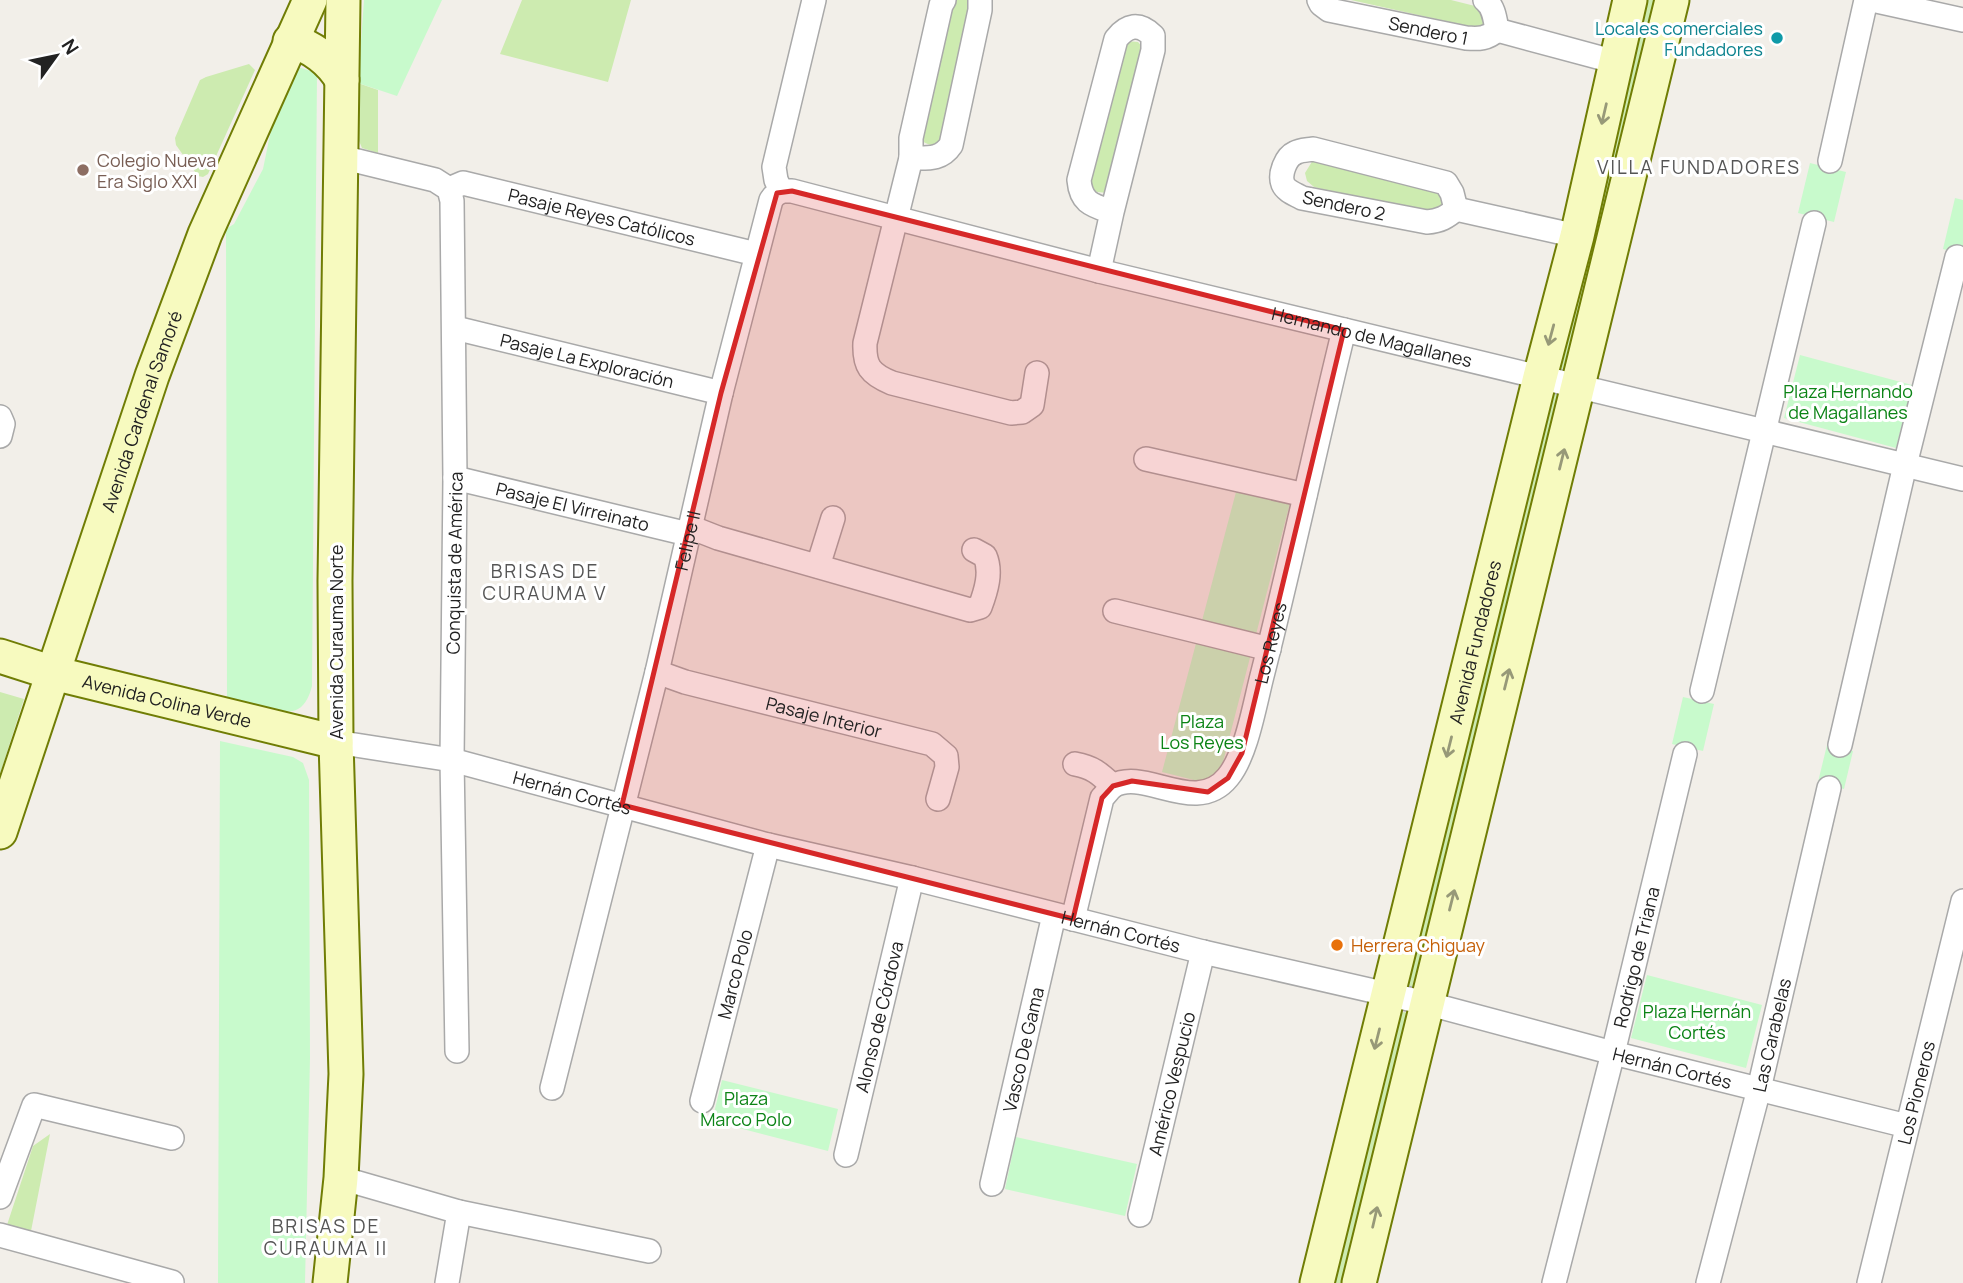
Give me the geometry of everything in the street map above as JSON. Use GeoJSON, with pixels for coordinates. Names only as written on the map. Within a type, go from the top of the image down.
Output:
{"type":"FeatureCollection","features":[{"type":"Feature","properties":{"kind":"street","name":"Avenida Cardenal Samoré"},"geometry":{"type":"LineString","coordinates":[[0,832],[157,363],[205,234],[310,0]]}},
{"type":"Feature","properties":{"kind":"street","name":"Avenida Curauma Norte"},"geometry":{"type":"LineString","coordinates":[[330,1283],[341,1178],[346,1074],[336,742],[335,581],[343,0]]}},
{"type":"Feature","properties":{"kind":"street"},"geometry":{"type":"LineString","coordinates":[[781,191],[774,167],[814,0]]}},
{"type":"Feature","properties":{"kind":"street"},"geometry":{"type":"LineString","coordinates":[[944,0],[911,138],[911,158],[865,343],[864,359],[879,377],[892,383],[1011,413],[1022,412],[1032,405],[1037,373]]}},
{"type":"Feature","properties":{"kind":"street"},"geometry":{"type":"LineString","coordinates":[[911,158],[935,158],[945,154],[951,145],[981,0]]}},
{"type":"Feature","properties":{"kind":"street","name":"Sendero 1"},"geometry":{"type":"LineString","coordinates":[[1319,0],[1329,10],[1466,38],[1489,37],[1497,30],[1616,62]]}},
{"type":"Feature","properties":{"kind":"street"},"geometry":{"type":"LineString","coordinates":[[1485,0],[1490,3],[1497,30]]}},
{"type":"Feature","properties":{"kind":"street","name":"Avenida Fundadores"},"geometry":{"type":"LineString","coordinates":[[1317,1283],[1577,236],[1630,0]]}},
{"type":"Feature","properties":{"kind":"street"},"geometry":{"type":"LineString","coordinates":[[1359,1283],[1580,387],[1672,0]]}},
{"type":"Feature","properties":{"kind":"street"},"geometry":{"type":"LineString","coordinates":[[1829,161],[1866,0]]}},
{"type":"Feature","properties":{"kind":"street"},"geometry":{"type":"LineString","coordinates":[[1872,0],[1963,20]]}},
{"type":"Feature","properties":{"kind":"street"},"geometry":{"type":"LineString","coordinates":[[1099,271],[1153,50],[1153,36],[1147,30],[1132,27],[1124,30],[1116,39],[1079,180],[1084,198],[1112,212]]}},
{"type":"Feature","properties":{"kind":"street"},"geometry":{"type":"LineString","coordinates":[[290,41],[317,52],[329,62],[342,80]]}},
{"type":"Feature","properties":{"kind":"street","name":"Sendero 2"},"geometry":{"type":"LineString","coordinates":[[1313,149],[1446,183],[1456,209],[1437,222],[1427,222],[1302,198],[1290,192],[1283,184],[1282,174],[1285,162],[1294,153],[1313,149]]}},
{"type":"Feature","properties":{"kind":"street"},"geometry":{"type":"LineString","coordinates":[[341,157],[435,180],[449,189]]}},
{"type":"Feature","properties":{"kind":"street","name":"Pasaje Reyes Católicos"},"geometry":{"type":"LineString","coordinates":[[449,189],[463,183],[757,254]]}},
{"type":"Feature","properties":{"kind":"street","name":"Conquista de América"},"geometry":{"type":"LineString","coordinates":[[449,189],[452,201],[455,328],[452,760],[457,1051]]}},
{"type":"Feature","properties":{"kind":"street","name":"Hernando de Magallanes"},"geometry":{"type":"LineString","coordinates":[[781,191],[792,191],[1099,271],[1963,480]]}},
{"type":"Feature","properties":{"kind":"street","name":"Felipe II"},"geometry":{"type":"LineString","coordinates":[[552,1087],[657,673],[721,393],[772,200],[781,191]]}},
{"type":"Feature","properties":{"kind":"street"},"geometry":{"type":"LineString","coordinates":[[1456,209],[1577,236]]}},
{"type":"Feature","properties":{"kind":"street"},"geometry":{"type":"LineString","coordinates":[[1702,691],[1814,223]]}},
{"type":"Feature","properties":{"kind":"street"},"geometry":{"type":"LineString","coordinates":[[1840,745],[1957,257]]}},
{"type":"Feature","properties":{"kind":"street","name":"Pasaje La Exploración"},"geometry":{"type":"LineString","coordinates":[[455,328],[721,393]]}},
{"type":"Feature","properties":{"kind":"street","name":"Los Reyes"},"geometry":{"type":"LineString","coordinates":[[1113,786],[1132,781],[1181,792],[1208,792],[1228,778],[1242,753],[1344,330]]}},
{"type":"Feature","properties":{"kind":"street"},"geometry":{"type":"LineString","coordinates":[[0,417],[3,424],[0,436]]}},
{"type":"Feature","properties":{"kind":"street"},"geometry":{"type":"LineString","coordinates":[[1146,459],[1305,495]]}},
{"type":"Feature","properties":{"kind":"street","name":"Pasaje El Virreinato"},"geometry":{"type":"LineString","coordinates":[[456,478],[689,531]]}},
{"type":"Feature","properties":{"kind":"street"},"geometry":{"type":"LineString","coordinates":[[818,566],[833,518]]}},
{"type":"Feature","properties":{"kind":"street"},"geometry":{"type":"LineString","coordinates":[[689,531],[970,610],[979,607],[988,580],[985,556],[974,550]]}},
{"type":"Feature","properties":{"kind":"street"},"geometry":{"type":"LineString","coordinates":[[1115,611],[1269,649]]}},
{"type":"Feature","properties":{"kind":"street","name":"Avenida Colina Verde"},"geometry":{"type":"LineString","coordinates":[[0,656],[53,673],[336,742]]}},
{"type":"Feature","properties":{"kind":"street","name":"Pasaje Interior"},"geometry":{"type":"LineString","coordinates":[[657,673],[932,744],[946,756],[947,767],[937,799]]}},
{"type":"Feature","properties":{"kind":"street","name":"Hernán Cortés"},"geometry":{"type":"LineString","coordinates":[[336,742],[452,760],[768,845],[912,878],[1203,952],[1426,1003],[1613,1053],[1908,1126]]}},
{"type":"Feature","properties":{"kind":"street","name":"Rodrigo de Triana"},"geometry":{"type":"LineString","coordinates":[[1554,1283],[1685,754]]}},
{"type":"Feature","properties":{"kind":"street"},"geometry":{"type":"LineString","coordinates":[[1064,917],[1102,798],[1113,786],[1098,772],[1075,764]]}},
{"type":"Feature","properties":{"kind":"street","name":"Las Carabelas"},"geometry":{"type":"LineString","coordinates":[[1708,1283],[1759,1089],[1829,788]]}},
{"type":"Feature","properties":{"kind":"street","name":"Marco Polo"},"geometry":{"type":"LineString","coordinates":[[702,1101],[768,845]]}},
{"type":"Feature","properties":{"kind":"street","name":"Alonso de Córdova"},"geometry":{"type":"LineString","coordinates":[[846,1155],[912,878]]}},
{"type":"Feature","properties":{"kind":"street","name":"Los Pioneros"},"geometry":{"type":"LineString","coordinates":[[1869,1283],[1963,901]]}},
{"type":"Feature","properties":{"kind":"street","name":"Vasco De Gama"},"geometry":{"type":"LineString","coordinates":[[992,1184],[1064,917]]}},
{"type":"Feature","properties":{"kind":"street","name":"Américo Vespucio"},"geometry":{"type":"LineString","coordinates":[[1140,1215],[1203,952]]}},
{"type":"Feature","properties":{"kind":"street"},"geometry":{"type":"LineString","coordinates":[[0,1197],[34,1105],[172,1138]]}},
{"type":"Feature","properties":{"kind":"street"},"geometry":{"type":"LineString","coordinates":[[341,1178],[459,1212],[649,1251]]}},
{"type":"Feature","properties":{"kind":"street"},"geometry":{"type":"LineString","coordinates":[[447,1283],[459,1212]]}},
{"type":"Feature","properties":{"kind":"street"},"geometry":{"type":"LineString","coordinates":[[0,1235],[172,1282]]}},
{"type":"Feature","properties":{"kind":"highlighted area"},"geometry":{"type":"Polygon","coordinates":[[[792,191],[1344,330],[1242,753],[1228,778],[1208,792],[1132,781],[1113,786],[1102,798],[1073,919],[622,805],[721,393],[777,193],[792,191]]]}},
{"type":"Feature","properties":{"kind":"green space"},"geometry":{"type":"Polygon","coordinates":[[[364,0],[442,0],[397,96],[358,83],[364,0]]]}},
{"type":"Feature","properties":{"kind":"green space"},"geometry":{"type":"Polygon","coordinates":[[[522,0],[631,0],[608,82],[500,54],[522,0]]]}},
{"type":"Feature","properties":{"kind":"green space"},"geometry":{"type":"Polygon","coordinates":[[[948,0],[972,0],[943,141],[932,145],[922,141],[948,0]]]}},
{"type":"Feature","properties":{"kind":"green space"},"geometry":{"type":"Polygon","coordinates":[[[1351,0],[1451,0],[1487,9],[1491,19],[1481,29],[1351,0]]]}},
{"type":"Feature","properties":{"kind":"green space"},"geometry":{"type":"Polygon","coordinates":[[[1641,0],[1665,0],[1574,373],[1561,374],[1551,366],[1641,0]]]}},
{"type":"Feature","properties":{"kind":"green space"},"geometry":{"type":"Polygon","coordinates":[[[1126,41],[1138,42],[1144,49],[1108,193],[1097,192],[1090,180],[1126,41]]]}},
{"type":"Feature","properties":{"kind":"green space"},"geometry":{"type":"Polygon","coordinates":[[[249,64],[255,70],[208,174],[198,176],[176,145],[175,138],[200,80],[249,64]]]}},
{"type":"Feature","properties":{"kind":"green space"},"geometry":{"type":"Polygon","coordinates":[[[298,67],[317,73],[312,686],[301,707],[284,712],[227,701],[226,229],[234,224],[263,169],[272,125],[298,67]]]}},
{"type":"Feature","properties":{"kind":"green space"},"geometry":{"type":"Polygon","coordinates":[[[358,83],[378,90],[378,153],[362,148],[357,136],[358,83]]]}},
{"type":"Feature","properties":{"kind":"green space"},"geometry":{"type":"Polygon","coordinates":[[[1313,160],[1441,190],[1448,204],[1434,217],[1314,187],[1307,181],[1305,173],[1313,160]]]}},
{"type":"Feature","properties":{"kind":"green space"},"geometry":{"type":"Polygon","coordinates":[[[1810,163],[1846,172],[1834,222],[1798,213],[1810,163]]]}},
{"type":"Feature","properties":{"kind":"green space"},"geometry":{"type":"Polygon","coordinates":[[[1955,198],[1963,200],[1963,254],[1943,249],[1955,198]]]}},
{"type":"Feature","properties":{"kind":"green space","name":"Plaza Hernando de Magallanes"},"geometry":{"type":"Polygon","coordinates":[[[1800,355],[1912,385],[1896,448],[1784,418],[1800,355]]]}},
{"type":"Feature","properties":{"kind":"green space"},"geometry":{"type":"Polygon","coordinates":[[[1556,392],[1567,400],[1425,987],[1411,989],[1400,981],[1544,394],[1556,392]]]}},
{"type":"Feature","properties":{"kind":"green space","name":"Plaza Los Reyes"},"geometry":{"type":"Polygon","coordinates":[[[1236,492],[1290,503],[1223,762],[1218,771],[1202,782],[1162,772],[1236,492]]]}},
{"type":"Feature","properties":{"kind":"green space"},"geometry":{"type":"Polygon","coordinates":[[[0,692],[24,699],[0,774],[0,692]]]}},
{"type":"Feature","properties":{"kind":"green space"},"geometry":{"type":"Polygon","coordinates":[[[1683,697],[1714,704],[1703,751],[1672,744],[1683,697]]]}},
{"type":"Feature","properties":{"kind":"green space"},"geometry":{"type":"Polygon","coordinates":[[[220,741],[293,757],[303,763],[309,780],[310,1058],[305,1283],[218,1283],[220,741]]]}},
{"type":"Feature","properties":{"kind":"green space"},"geometry":{"type":"Polygon","coordinates":[[[1827,745],[1853,751],[1844,789],[1818,782],[1827,745]]]}},
{"type":"Feature","properties":{"kind":"green space","name":"Plaza Hernán Cortés"},"geometry":{"type":"Polygon","coordinates":[[[1647,975],[1762,1005],[1746,1068],[1631,1038],[1647,975]]]}},
{"type":"Feature","properties":{"kind":"green space"},"geometry":{"type":"Polygon","coordinates":[[[1405,1012],[1415,1019],[1350,1283],[1326,1283],[1393,1014],[1405,1012]]]}},
{"type":"Feature","properties":{"kind":"green space","name":"Plaza Marco Polo"},"geometry":{"type":"Polygon","coordinates":[[[722,1080],[838,1109],[828,1151],[712,1121],[722,1080]]]}},
{"type":"Feature","properties":{"kind":"green space"},"geometry":{"type":"Polygon","coordinates":[[[50,1134],[31,1231],[7,1225],[33,1146],[50,1134]]]}},
{"type":"Feature","properties":{"kind":"green space"},"geometry":{"type":"Polygon","coordinates":[[[1016,1137],[1137,1164],[1125,1216],[1005,1189],[1016,1137]]]}},
{"type":"Feature","properties":{"kind":"place","name":"Locales comerciales Fundadores"},"geometry":{"type":"Point","coordinates":[1777,38]}},
{"type":"Feature","properties":{"kind":"place","name":"Colegio Nueva Era Siglo XXI"},"geometry":{"type":"Point","coordinates":[83,170]}},
{"type":"Feature","properties":{"kind":"place","name":"Herrera Chiguay"},"geometry":{"type":"Point","coordinates":[1337,945]}},
{"type":"Feature","properties":{"kind":"district","name":"VILLA FUNDADORES"},"geometry":{"type":"Point","coordinates":[1699,167]}},
{"type":"Feature","properties":{"kind":"district","name":"BRISAS DE CURAUMA V"},"geometry":{"type":"Point","coordinates":[545,582]}},
{"type":"Feature","properties":{"kind":"district","name":"BRISAS DE CURAUMA II"},"geometry":{"type":"Point","coordinates":[326,1237]}}]}
